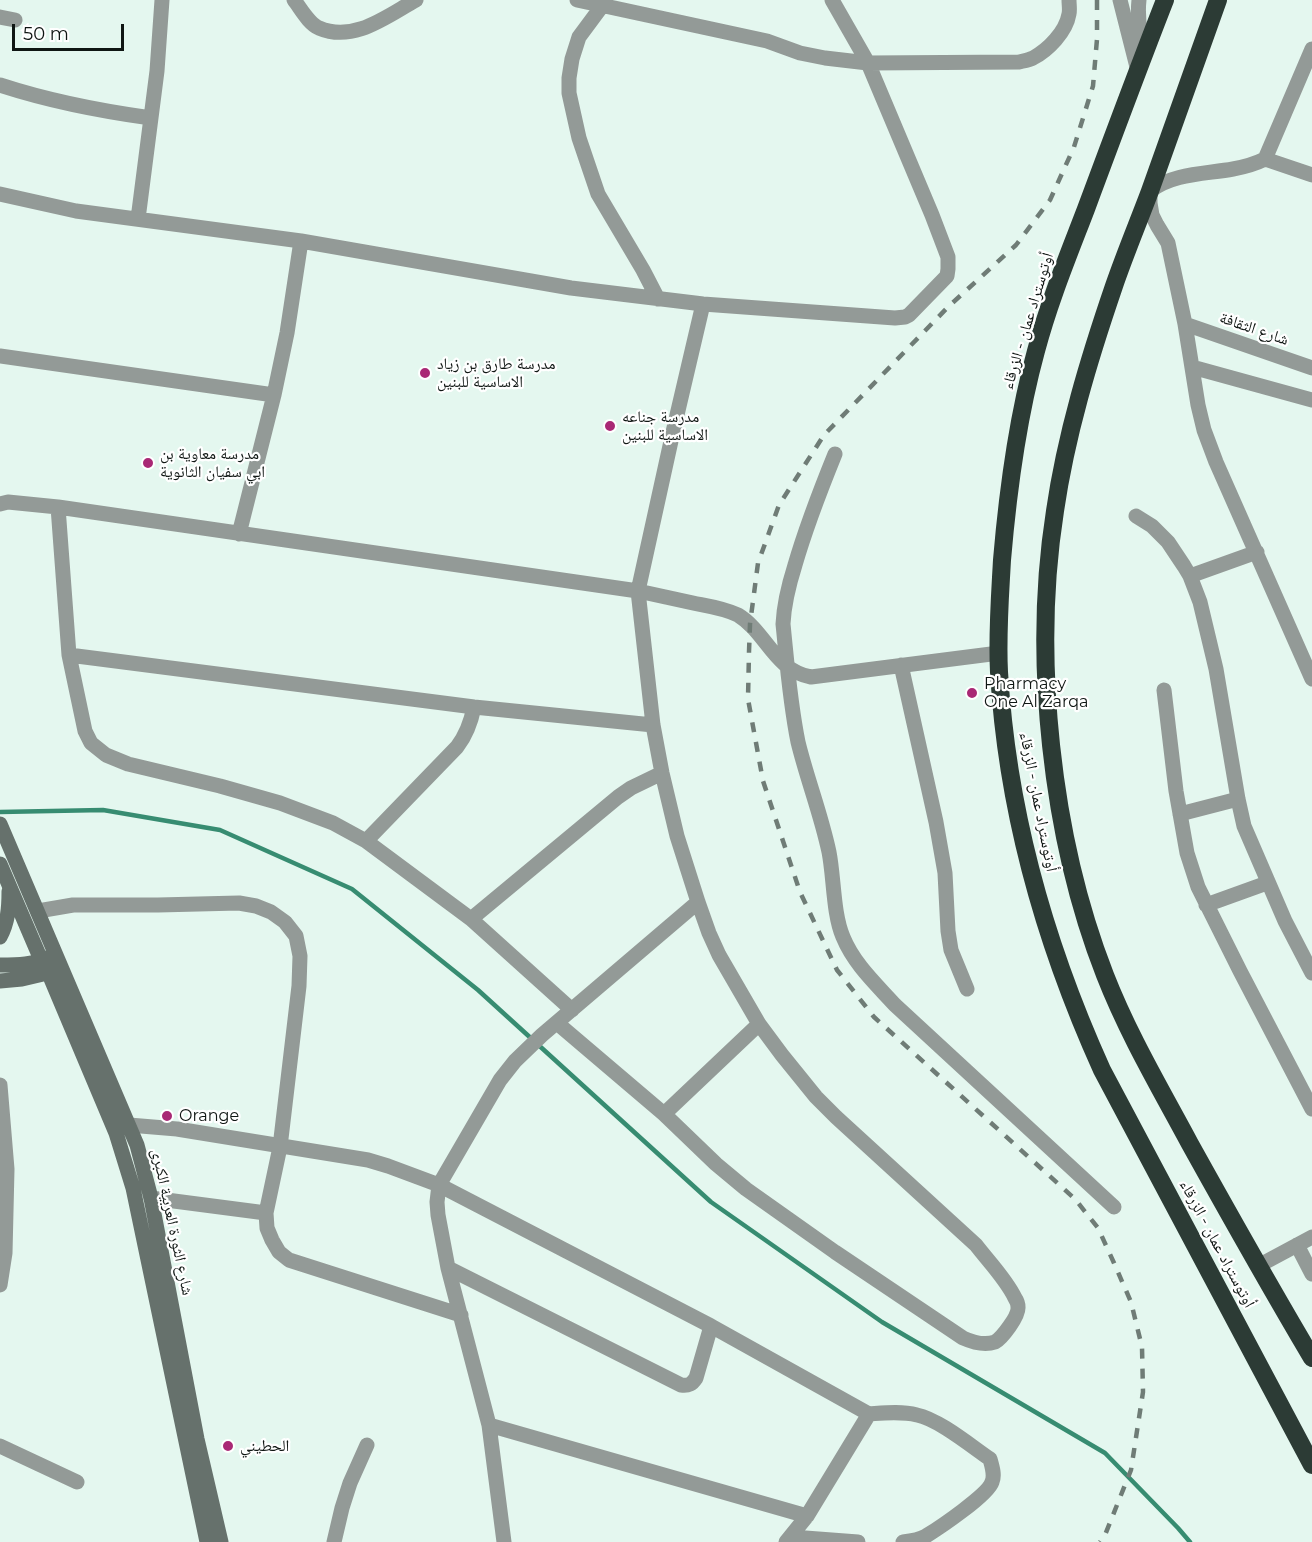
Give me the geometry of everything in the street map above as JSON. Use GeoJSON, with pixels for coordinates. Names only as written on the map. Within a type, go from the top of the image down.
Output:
{"type":"FeatureCollection","features":[{"type":"Feature","properties":{"kind":"highway","name":"أوتوستراد عمان - الزرقاء"},"geometry":{"type":"LineString","coordinates":[[1165,0],[1061,272],[1036,348],[1026,388],[1006,515],[1000,595],[999,653],[1005,735],[1014,796],[1032,876],[1070,994],[1102,1070],[1312,1465]]}},
{"type":"Feature","properties":{"kind":"highway","name":"أوتوستراد عمان - الزرقاء"},"geometry":{"type":"LineString","coordinates":[[1218,0],[1115,284],[1089,364],[1067,452],[1049,556],[1046,602],[1049,724],[1059,801],[1070,855],[1083,909],[1104,972],[1133,1040],[1258,1266],[1312,1358]]}},
{"type":"Feature","properties":{"kind":"main road","name":"شارع الثورة العربية الكبرى"},"geometry":{"type":"LineString","coordinates":[[0,824],[38,911],[52,965],[125,1157],[207,1542]]}},
{"type":"Feature","properties":{"kind":"main road","name":"شارع الثورة العربية الكبرى"},"geometry":{"type":"LineString","coordinates":[[0,864],[52,965],[129,1125],[140,1156],[151,1198],[197,1439],[221,1542]]}},
{"type":"Feature","properties":{"kind":"main road"},"geometry":{"type":"LineString","coordinates":[[0,937],[7,923],[9,885]]}},
{"type":"Feature","properties":{"kind":"main road"},"geometry":{"type":"LineString","coordinates":[[0,965],[52,965]]}},
{"type":"Feature","properties":{"kind":"main road"},"geometry":{"type":"LineString","coordinates":[[0,981],[22,979],[52,965]]}},
{"type":"Feature","properties":{"kind":"street"},"geometry":{"type":"LineString","coordinates":[[138,219],[158,60],[162,0]]}},
{"type":"Feature","properties":{"kind":"street"},"geometry":{"type":"LineString","coordinates":[[294,0],[317,28],[342,33],[365,28],[416,0]]}},
{"type":"Feature","properties":{"kind":"street"},"geometry":{"type":"LineString","coordinates":[[578,0],[767,41],[809,56],[868,63],[1019,62],[1031,59],[1055,40],[1066,24],[1070,13],[1069,0]]}},
{"type":"Feature","properties":{"kind":"street"},"geometry":{"type":"LineString","coordinates":[[0,194],[60,208],[301,241],[571,288],[703,304],[901,318],[909,315],[947,276],[946,249],[868,63],[832,0]]}},
{"type":"Feature","properties":{"kind":"street"},"geometry":{"type":"LineString","coordinates":[[1120,0],[1138,71]]}},
{"type":"Feature","properties":{"kind":"street"},"geometry":{"type":"LineString","coordinates":[[1139,0],[1139,22],[1145,53]]}},
{"type":"Feature","properties":{"kind":"street"},"geometry":{"type":"LineString","coordinates":[[602,6],[579,37],[572,59],[569,93],[579,138],[598,194],[658,299]]}},
{"type":"Feature","properties":{"kind":"street"},"geometry":{"type":"LineString","coordinates":[[1265,159],[1312,49]]}},
{"type":"Feature","properties":{"kind":"street"},"geometry":{"type":"LineString","coordinates":[[0,85],[22,93],[88,109],[151,118]]}},
{"type":"Feature","properties":{"kind":"street"},"geometry":{"type":"LineString","coordinates":[[1312,175],[1265,159],[1232,170],[1170,180],[1150,190],[1152,215],[1168,243],[1204,430],[1312,679]]}},
{"type":"Feature","properties":{"kind":"street"},"geometry":{"type":"LineString","coordinates":[[240,534],[287,333],[301,241]]}},
{"type":"Feature","properties":{"kind":"street"},"geometry":{"type":"LineString","coordinates":[[557,1023],[664,1114],[746,1189],[945,1327],[972,1342],[984,1344],[994,1342],[1002,1336],[1016,1316],[1018,1308],[1016,1299],[976,1245],[816,1097],[759,1024],[719,955],[709,933],[677,836],[653,725],[638,591],[703,304]]}},
{"type":"Feature","properties":{"kind":"street","name":"شارع الثقافة"},"geometry":{"type":"LineString","coordinates":[[1185,324],[1312,368]]}},
{"type":"Feature","properties":{"kind":"street"},"geometry":{"type":"LineString","coordinates":[[0,356],[274,395]]}},
{"type":"Feature","properties":{"kind":"street"},"geometry":{"type":"LineString","coordinates":[[1192,367],[1312,400]]}},
{"type":"Feature","properties":{"kind":"street"},"geometry":{"type":"LineString","coordinates":[[835,454],[806,528],[787,594],[783,624],[791,704],[798,742],[830,855],[838,922],[842,935],[865,972],[896,1005],[1114,1207]]}},
{"type":"Feature","properties":{"kind":"street"},"geometry":{"type":"LineString","coordinates":[[3,502],[58,507],[638,591],[724,609],[750,624],[787,667],[810,677],[999,653]]}},
{"type":"Feature","properties":{"kind":"street"},"geometry":{"type":"LineString","coordinates":[[58,507],[69,655],[85,731],[91,743],[106,755],[128,764],[280,803],[333,823],[366,841],[471,919],[572,1010]]}},
{"type":"Feature","properties":{"kind":"street"},"geometry":{"type":"LineString","coordinates":[[1136,516],[1152,526],[1168,542],[1190,576],[1200,602],[1216,669],[1244,826],[1267,883],[1312,973]]}},
{"type":"Feature","properties":{"kind":"street"},"geometry":{"type":"LineString","coordinates":[[1190,576],[1257,552]]}},
{"type":"Feature","properties":{"kind":"street"},"geometry":{"type":"LineString","coordinates":[[69,655],[474,707],[653,725]]}},
{"type":"Feature","properties":{"kind":"street"},"geometry":{"type":"LineString","coordinates":[[901,665],[945,873],[951,950],[967,988]]}},
{"type":"Feature","properties":{"kind":"street"},"geometry":{"type":"LineString","coordinates":[[1164,690],[1180,814],[1187,853],[1198,887],[1312,1109]]}},
{"type":"Feature","properties":{"kind":"street"},"geometry":{"type":"LineString","coordinates":[[366,841],[457,747],[466,735],[474,707]]}},
{"type":"Feature","properties":{"kind":"street"},"geometry":{"type":"LineString","coordinates":[[471,919],[618,797],[662,773]]}},
{"type":"Feature","properties":{"kind":"street"},"geometry":{"type":"LineString","coordinates":[[1180,814],[1238,799]]}},
{"type":"Feature","properties":{"kind":"street"},"geometry":{"type":"LineString","coordinates":[[1206,905],[1267,883]]}},
{"type":"Feature","properties":{"kind":"street"},"geometry":{"type":"LineString","coordinates":[[504,1542],[489,1425],[448,1268],[438,1215],[439,1185],[500,1080],[514,1061],[698,902]]}},
{"type":"Feature","properties":{"kind":"street"},"geometry":{"type":"LineString","coordinates":[[38,911],[73,905],[239,903],[271,912],[285,922],[296,936],[300,956],[299,986],[280,1146],[266,1214],[267,1228],[272,1240],[279,1252],[289,1260],[461,1315]]}},
{"type":"Feature","properties":{"kind":"street"},"geometry":{"type":"LineString","coordinates":[[664,1114],[759,1024]]}},
{"type":"Feature","properties":{"kind":"street"},"geometry":{"type":"LineString","coordinates":[[0,1085],[4,1168],[0,1285]]}},
{"type":"Feature","properties":{"kind":"street"},"geometry":{"type":"LineString","coordinates":[[129,1125],[177,1129],[368,1160],[439,1185],[711,1326],[869,1414],[910,1413],[920,1415],[990,1459],[992,1483],[989,1489],[925,1537],[903,1542]]}},
{"type":"Feature","properties":{"kind":"street"},"geometry":{"type":"LineString","coordinates":[[151,1198],[266,1214]]}},
{"type":"Feature","properties":{"kind":"street"},"geometry":{"type":"LineString","coordinates":[[1258,1266],[1312,1237]]}},
{"type":"Feature","properties":{"kind":"street"},"geometry":{"type":"LineString","coordinates":[[1296,1245],[1312,1274]]}},
{"type":"Feature","properties":{"kind":"street"},"geometry":{"type":"LineString","coordinates":[[448,1268],[681,1385],[692,1383],[696,1378],[711,1326]]}},
{"type":"Feature","properties":{"kind":"street"},"geometry":{"type":"LineString","coordinates":[[789,1539],[807,1516],[869,1414]]}},
{"type":"Feature","properties":{"kind":"street"},"geometry":{"type":"LineString","coordinates":[[489,1425],[807,1516]]}},
{"type":"Feature","properties":{"kind":"street"},"geometry":{"type":"LineString","coordinates":[[334,1542],[350,1483],[367,1445]]}},
{"type":"Feature","properties":{"kind":"street"},"geometry":{"type":"LineString","coordinates":[[0,1446],[76,1482]]}},
{"type":"Feature","properties":{"kind":"street"},"geometry":{"type":"LineString","coordinates":[[789,1539],[858,1542]]}},
{"type":"Feature","properties":{"kind":"waterway"},"geometry":{"type":"LineString","coordinates":[[0,812],[103,810],[220,830],[352,889],[478,990],[711,1202],[882,1322],[1105,1453],[1190,1542]]}},
{"type":"Feature","properties":{"kind":"railway"},"geometry":{"type":"LineString","coordinates":[[1097,0],[1097,39],[1093,86],[1074,147],[1050,200],[1016,245],[948,307],[824,435],[779,505],[758,563],[750,624],[748,699],[763,781],[800,892],[837,970],[874,1017],[1075,1199],[1098,1228],[1131,1302],[1142,1347],[1143,1392],[1131,1470],[1105,1535],[1100,1542]]}},
{"type":"Feature","properties":{"kind":"place","name":"مدرسة طارق بن زياد الاساسية للبنين"},"geometry":{"type":"Point","coordinates":[425,373]}},
{"type":"Feature","properties":{"kind":"place","name":"مدرسة جناعه الاساسية للبنين"},"geometry":{"type":"Point","coordinates":[610,426]}},
{"type":"Feature","properties":{"kind":"place","name":"مدرسة معاوية بن ابي سفيان الثانوية"},"geometry":{"type":"Point","coordinates":[148,463]}},
{"type":"Feature","properties":{"kind":"place","name":"Pharmacy One Al Zarqa"},"geometry":{"type":"Point","coordinates":[972,693]}},
{"type":"Feature","properties":{"kind":"place","name":"Orange"},"geometry":{"type":"Point","coordinates":[167,1116]}},
{"type":"Feature","properties":{"kind":"place","name":"الحطيني"},"geometry":{"type":"Point","coordinates":[228,1446]}}]}
